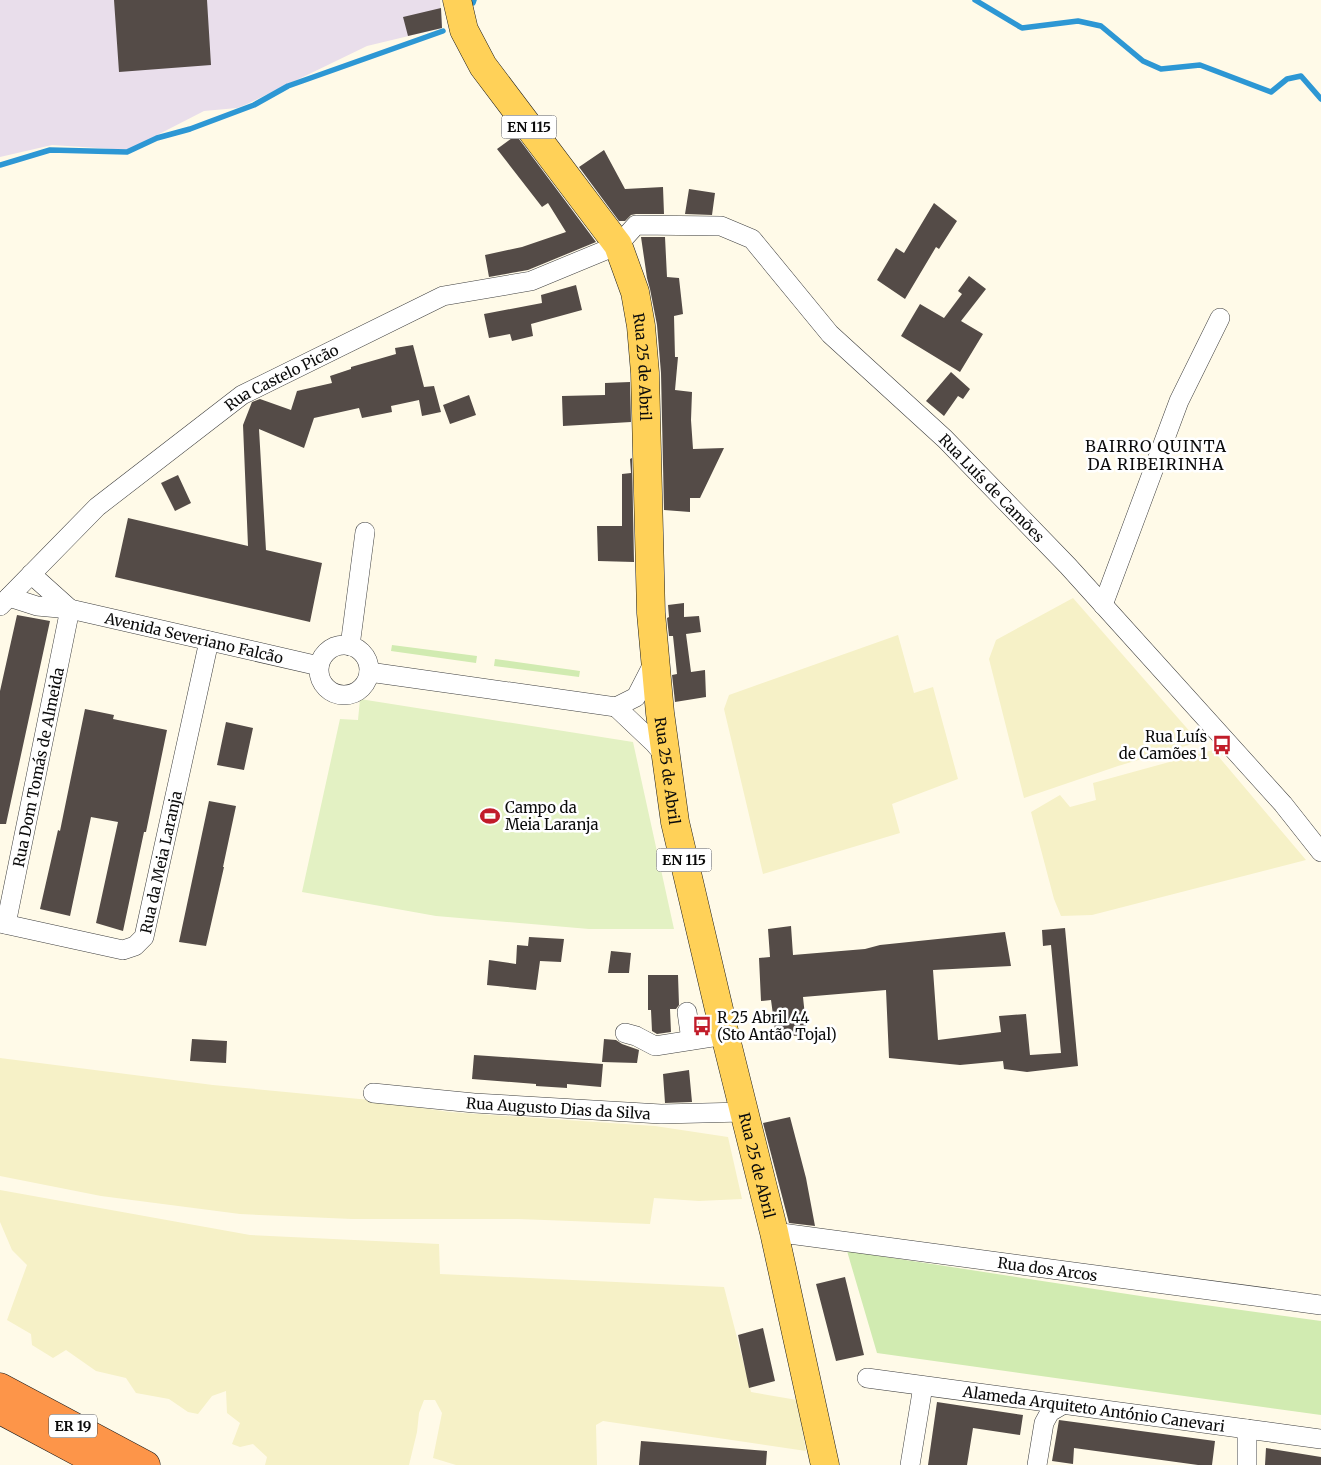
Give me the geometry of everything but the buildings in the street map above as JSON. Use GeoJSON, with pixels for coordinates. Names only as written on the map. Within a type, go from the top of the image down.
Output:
{"type":"FeatureCollection","features":[{"type":"Feature","properties":{"kind":"highway","name":"ER 19"},"geometry":{"type":"LineString","coordinates":[[0,1387],[146,1465]]}},
{"type":"Feature","properties":{"kind":"highway","name":"ER 19"},"geometry":{"type":"LineString","coordinates":[[0,1410],[103,1465]]}},
{"type":"Feature","properties":{"kind":"main road","name":"EN 115"},"geometry":{"type":"LineString","coordinates":[[457,0],[464,30],[483,66],[618,245]]}},
{"type":"Feature","properties":{"kind":"main road","name":"Rua 25 de Abril"},"geometry":{"type":"LineString","coordinates":[[618,245],[635,292],[645,372],[651,613],[660,713],[675,822],[774,1232],[825,1465]]}},
{"type":"Feature","properties":{"kind":"street","name":"Rua Luís de Camões"},"geometry":{"type":"LineString","coordinates":[[618,245],[636,225],[721,226],[752,239],[830,334],[945,439],[1068,566],[1283,804],[1321,852]]}},
{"type":"Feature","properties":{"kind":"street","name":"Rua Castelo Picão"},"geometry":{"type":"LineString","coordinates":[[4,601],[97,506],[242,395],[442,296],[531,281],[618,245]]}},
{"type":"Feature","properties":{"kind":"street"},"geometry":{"type":"LineString","coordinates":[[1103,605],[1180,401],[1220,318]]}},
{"type":"Feature","properties":{"kind":"street"},"geometry":{"type":"LineString","coordinates":[[350,646],[365,532]]}},
{"type":"Feature","properties":{"kind":"street"},"geometry":{"type":"LineString","coordinates":[[31,574],[70,609]]}},
{"type":"Feature","properties":{"kind":"street","name":"Avenida Severiano Falcão"},"geometry":{"type":"LineString","coordinates":[[4,601],[70,609],[319,666]]}},
{"type":"Feature","properties":{"kind":"street","name":"Rua Dom Tomás de Almeida"},"geometry":{"type":"LineString","coordinates":[[3,924],[70,609]]}},
{"type":"Feature","properties":{"kind":"street","name":"Rua da Meia Laranja"},"geometry":{"type":"LineString","coordinates":[[3,924],[123,950],[135,946],[144,937],[209,641]]}},
{"type":"Feature","properties":{"kind":"street"},"geometry":{"type":"LineString","coordinates":[[340,645],[350,646],[359,650],[365,656],[369,672],[367,680],[359,690],[351,694],[335,694],[326,688],[321,681],[319,666],[324,655],[331,649],[340,645]]}},
{"type":"Feature","properties":{"kind":"street"},"geometry":{"type":"LineString","coordinates":[[620,711],[636,697],[655,660]]}},
{"type":"Feature","properties":{"kind":"street"},"geometry":{"type":"LineString","coordinates":[[369,672],[651,717],[660,713],[636,697]]}},
{"type":"Feature","properties":{"kind":"street"},"geometry":{"type":"LineString","coordinates":[[620,711],[654,743],[666,758]]}},
{"type":"Feature","properties":{"kind":"street"},"geometry":{"type":"LineString","coordinates":[[687,1012],[691,1040]]}},
{"type":"Feature","properties":{"kind":"street"},"geometry":{"type":"LineString","coordinates":[[626,1033],[655,1046],[725,1035]]}},
{"type":"Feature","properties":{"kind":"street","name":"Rua Augusto Dias da Silva"},"geometry":{"type":"LineString","coordinates":[[373,1093],[474,1102],[661,1114],[744,1112]]}},
{"type":"Feature","properties":{"kind":"street","name":"Rua dos Arcos"},"geometry":{"type":"LineString","coordinates":[[774,1232],[1321,1305]]}},
{"type":"Feature","properties":{"kind":"street","name":"Alameda Arquiteto António Canevari"},"geometry":{"type":"LineString","coordinates":[[867,1378],[1321,1438]]}},
{"type":"Feature","properties":{"kind":"street"},"geometry":{"type":"LineString","coordinates":[[910,1465],[923,1386]]}},
{"type":"Feature","properties":{"kind":"street"},"geometry":{"type":"LineString","coordinates":[[1037,1465],[1044,1422],[1050,1412],[1062,1405]]}},
{"type":"Feature","properties":{"kind":"street"},"geometry":{"type":"LineString","coordinates":[[1247,1465],[1248,1429]]}},
{"type":"Feature","properties":{"kind":"shaded area"},"geometry":{"type":"Polygon","coordinates":[[[0,0],[440,0],[442,28],[367,46],[245,105],[237,108],[204,111],[128,150],[52,145],[0,157],[0,0]]]}},
{"type":"Feature","properties":{"kind":"shaded area"},"geometry":{"type":"Polygon","coordinates":[[[1073,598],[1199,742],[1118,766],[1024,798],[989,659],[996,640],[1073,598]]]}},
{"type":"Feature","properties":{"kind":"shaded area"},"geometry":{"type":"Polygon","coordinates":[[[898,635],[914,693],[933,687],[958,779],[892,804],[900,833],[763,874],[724,709],[729,695],[898,635]]]}},
{"type":"Feature","properties":{"kind":"shaded area"},"geometry":{"type":"Polygon","coordinates":[[[1213,750],[1306,860],[1092,915],[1061,916],[1054,899],[1031,812],[1060,795],[1070,807],[1096,800],[1093,783],[1213,750]]]}},
{"type":"Feature","properties":{"kind":"shaded area"},"geometry":{"type":"Polygon","coordinates":[[[0,1058],[213,1085],[370,1100],[449,1112],[655,1126],[728,1137],[742,1199],[699,1201],[654,1198],[650,1224],[518,1219],[352,1219],[240,1214],[101,1196],[0,1176],[0,1058]]]}},
{"type":"Feature","properties":{"kind":"shaded area"},"geometry":{"type":"Polygon","coordinates":[[[0,1190],[250,1235],[439,1244],[440,1274],[724,1287],[751,1392],[797,1400],[806,1451],[603,1421],[596,1425],[597,1465],[456,1465],[433,1458],[442,1413],[435,1400],[424,1400],[419,1413],[417,1432],[409,1465],[265,1465],[267,1457],[253,1444],[240,1447],[232,1444],[240,1423],[227,1413],[226,1391],[212,1396],[198,1414],[188,1412],[169,1399],[136,1393],[126,1378],[96,1371],[66,1350],[53,1358],[32,1345],[31,1334],[7,1320],[27,1265],[12,1250],[0,1222],[0,1190]]]}},
{"type":"Feature","properties":{"kind":"green space"},"geometry":{"type":"Polygon","coordinates":[[[392,645],[477,656],[476,663],[391,651],[392,645]]]}},
{"type":"Feature","properties":{"kind":"green space"},"geometry":{"type":"Polygon","coordinates":[[[495,659],[580,671],[579,677],[494,666],[495,659]]]}},
{"type":"Feature","properties":{"kind":"green space"},"geometry":{"type":"Polygon","coordinates":[[[360,699],[633,742],[674,929],[589,929],[436,916],[302,892],[340,719],[358,720],[360,699]]]}},
{"type":"Feature","properties":{"kind":"green space"},"geometry":{"type":"Polygon","coordinates":[[[847,1251],[1147,1297],[1321,1321],[1321,1415],[877,1353],[847,1251]]]}},
{"type":"Feature","properties":{"kind":"waterway"},"geometry":{"type":"LineString","coordinates":[[975,0],[1022,28],[1078,21],[1101,26],[1143,61],[1161,69],[1200,65],[1271,92],[1287,79],[1301,76],[1321,99]]}},
{"type":"Feature","properties":{"kind":"waterway"},"geometry":{"type":"LineString","coordinates":[[0,165],[50,150],[127,152],[157,138],[190,129],[254,105],[288,86],[443,31]]}},
{"type":"Feature","properties":{"kind":"place","name":"Rua Luís de Camões 1"},"geometry":{"type":"Point","coordinates":[1222,745]}},
{"type":"Feature","properties":{"kind":"place","name":"Campo da Meia Laranja"},"geometry":{"type":"Point","coordinates":[490,816]}},
{"type":"Feature","properties":{"kind":"place","name":"R 25 Abril 44 (Sto Antão Tojal)"},"geometry":{"type":"Point","coordinates":[702,1026]}},
{"type":"Feature","properties":{"kind":"district","name":"BAIRRO QUINTA DA RIBEIRINHA"},"geometry":{"type":"Point","coordinates":[1156,455]}}]}
